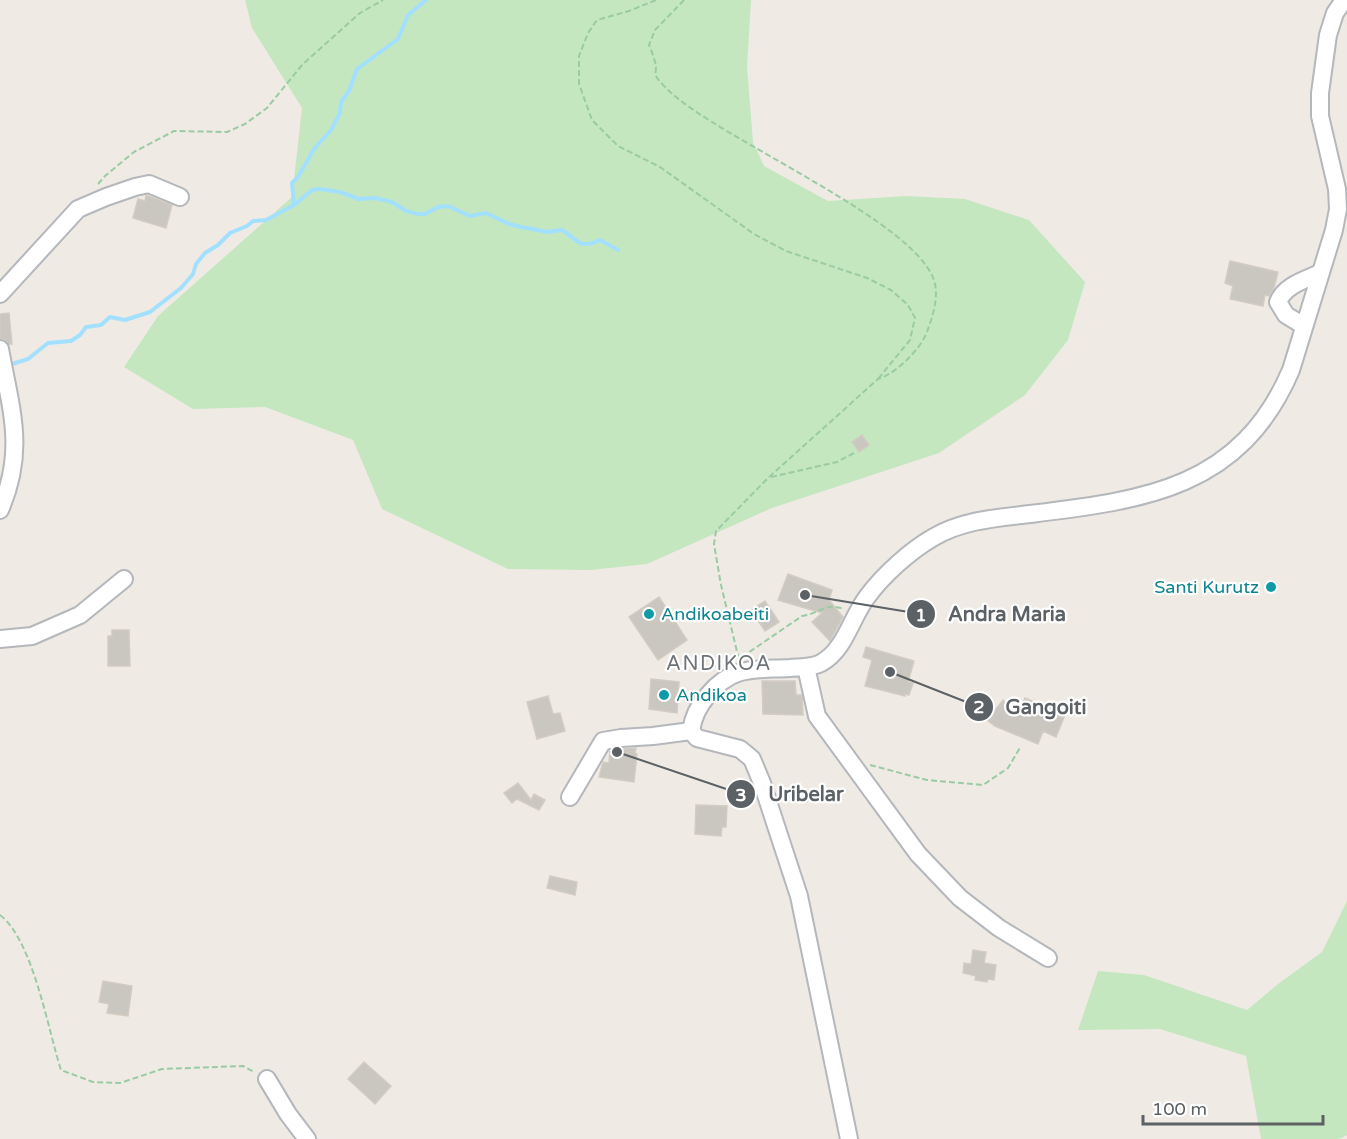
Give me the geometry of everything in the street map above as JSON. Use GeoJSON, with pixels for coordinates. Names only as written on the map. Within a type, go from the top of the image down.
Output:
{"type":"FeatureCollection","features":[{"type":"Feature","properties":{"kind":"street"},"geometry":{"type":"LineString","coordinates":[[691,731],[693,720],[701,703],[717,683],[727,676],[742,671],[820,664],[836,651],[867,597],[917,547],[936,535],[974,521],[1108,504],[1139,498],[1170,488],[1198,475],[1245,440],[1266,417],[1291,370],[1334,230],[1338,209],[1337,189],[1320,116],[1320,93],[1328,35],[1335,14],[1344,0]]}},
{"type":"Feature","properties":{"kind":"street"},"geometry":{"type":"LineString","coordinates":[[0,294],[78,209],[106,197],[150,184],[180,197]]}},
{"type":"Feature","properties":{"kind":"street"},"geometry":{"type":"LineString","coordinates":[[1304,327],[1286,315],[1278,302],[1282,293],[1298,282],[1320,273]]}},
{"type":"Feature","properties":{"kind":"street"},"geometry":{"type":"LineString","coordinates":[[0,349],[15,429],[15,459],[10,488],[0,510]]}},
{"type":"Feature","properties":{"kind":"street"},"geometry":{"type":"LineString","coordinates":[[0,639],[32,636],[80,615],[124,579]]}},
{"type":"Feature","properties":{"kind":"street"},"geometry":{"type":"LineString","coordinates":[[806,666],[817,716],[918,854],[960,898],[999,928],[1048,958]]}},
{"type":"Feature","properties":{"kind":"street"},"geometry":{"type":"LineString","coordinates":[[570,797],[603,741],[691,731]]}},
{"type":"Feature","properties":{"kind":"street"},"geometry":{"type":"LineString","coordinates":[[691,731],[697,738],[740,749],[752,759],[762,783],[798,896],[849,1139]]}},
{"type":"Feature","properties":{"kind":"street"},"geometry":{"type":"LineString","coordinates":[[267,1080],[307,1139]]}},
{"type":"Feature","properties":{"kind":"path"},"geometry":{"type":"LineString","coordinates":[[98,184],[134,152],[174,131],[227,132],[245,124],[267,108],[302,65],[360,13],[383,0]]}},
{"type":"Feature","properties":{"kind":"path"},"geometry":{"type":"LineString","coordinates":[[656,0],[597,20],[588,33],[579,56],[579,84],[592,120],[618,146],[660,167],[754,234],[786,251],[867,279],[891,290],[908,305],[915,318],[910,340],[878,379],[768,478],[716,531],[714,544],[721,585],[739,659],[802,616],[812,615],[821,608],[836,606],[858,613]]}},
{"type":"Feature","properties":{"kind":"path"},"geometry":{"type":"LineString","coordinates":[[684,0],[655,30],[649,45],[657,76],[669,90],[716,126],[875,219],[908,245],[928,269],[935,284],[934,310],[927,335],[890,375],[878,379]]}},
{"type":"Feature","properties":{"kind":"path"},"geometry":{"type":"LineString","coordinates":[[768,478],[837,462],[854,453]]}},
{"type":"Feature","properties":{"kind":"path"},"geometry":{"type":"LineString","coordinates":[[866,764],[927,780],[983,785],[1008,768],[1021,746]]}},
{"type":"Feature","properties":{"kind":"path"},"geometry":{"type":"LineString","coordinates":[[0,915],[20,940],[33,971],[61,1070],[93,1082],[120,1083],[162,1069],[243,1066],[267,1080]]}},
{"type":"Feature","properties":{"kind":"green space"},"geometry":{"type":"Polygon","coordinates":[[[245,0],[751,0],[747,67],[753,142],[764,166],[828,201],[906,196],[965,199],[1029,220],[1085,282],[1068,340],[1025,395],[939,453],[772,508],[647,564],[591,570],[508,569],[382,509],[353,440],[265,407],[193,409],[124,367],[158,316],[292,197],[302,108],[252,28],[245,0]]]}},
{"type":"Feature","properties":{"kind":"green space"},"geometry":{"type":"Polygon","coordinates":[[[1347,901],[1347,1135],[1339,1139],[1261,1139],[1246,1056],[1160,1029],[1078,1030],[1098,971],[1144,975],[1247,1010],[1322,952],[1347,901]]]}},
{"type":"Feature","properties":{"kind":"building"},"geometry":{"type":"Polygon","coordinates":[[[146,195],[172,205],[166,228],[133,218],[138,199],[145,201],[146,195]]]}},
{"type":"Feature","properties":{"kind":"building"},"geometry":{"type":"Polygon","coordinates":[[[1230,261],[1278,272],[1274,288],[1269,296],[1265,295],[1263,306],[1230,299],[1233,286],[1225,283],[1230,261]]]}},
{"type":"Feature","properties":{"kind":"building"},"geometry":{"type":"Polygon","coordinates":[[[9,313],[12,344],[0,339],[0,314],[9,313]]]}},
{"type":"Feature","properties":{"kind":"building"},"geometry":{"type":"Polygon","coordinates":[[[862,435],[869,445],[859,452],[852,442],[862,435]]]}},
{"type":"Feature","properties":{"kind":"building"},"geometry":{"type":"Polygon","coordinates":[[[788,574],[832,590],[829,600],[843,617],[830,641],[812,622],[822,613],[778,600],[788,574]]]}},
{"type":"Feature","properties":{"kind":"building"},"geometry":{"type":"Polygon","coordinates":[[[659,597],[687,640],[658,660],[629,617],[659,597]]]}},
{"type":"Feature","properties":{"kind":"building"},"geometry":{"type":"Polygon","coordinates":[[[765,601],[779,622],[765,631],[751,610],[765,601]]]}},
{"type":"Feature","properties":{"kind":"building"},"geometry":{"type":"Polygon","coordinates":[[[112,630],[129,630],[130,666],[108,666],[108,636],[112,636],[112,630]]]}},
{"type":"Feature","properties":{"kind":"building"},"geometry":{"type":"Polygon","coordinates":[[[866,647],[914,661],[908,682],[913,683],[909,695],[865,686],[872,660],[863,657],[866,647]]]}},
{"type":"Feature","properties":{"kind":"building","name":"Andikoa"},"geometry":{"type":"Polygon","coordinates":[[[651,679],[679,682],[677,713],[649,709],[651,679]]]}},
{"type":"Feature","properties":{"kind":"building"},"geometry":{"type":"Polygon","coordinates":[[[762,681],[795,681],[796,695],[802,695],[803,715],[763,714],[762,681]]]}},
{"type":"Feature","properties":{"kind":"building"},"geometry":{"type":"Polygon","coordinates":[[[548,696],[553,714],[560,713],[565,731],[537,739],[527,702],[548,696]]]}},
{"type":"Feature","properties":{"kind":"building"},"geometry":{"type":"Polygon","coordinates":[[[1025,698],[1065,715],[1056,737],[1043,731],[1038,744],[995,726],[987,720],[1003,700],[1019,713],[1025,698]]]}},
{"type":"Feature","properties":{"kind":"building"},"geometry":{"type":"Polygon","coordinates":[[[636,748],[634,782],[599,777],[603,762],[609,763],[610,750],[636,748]]]}},
{"type":"Feature","properties":{"kind":"building"},"geometry":{"type":"Polygon","coordinates":[[[518,783],[531,800],[534,794],[545,800],[539,810],[517,799],[512,803],[504,793],[518,783]]]}},
{"type":"Feature","properties":{"kind":"building"},"geometry":{"type":"Polygon","coordinates":[[[696,805],[727,806],[726,827],[722,827],[721,836],[695,834],[696,805]]]}},
{"type":"Feature","properties":{"kind":"building"},"geometry":{"type":"Polygon","coordinates":[[[550,876],[577,882],[575,895],[547,888],[550,876]]]}},
{"type":"Feature","properties":{"kind":"building"},"geometry":{"type":"Polygon","coordinates":[[[973,950],[986,952],[984,963],[996,965],[994,980],[988,979],[987,982],[975,980],[976,976],[963,973],[964,963],[971,964],[973,950]]]}},
{"type":"Feature","properties":{"kind":"building"},"geometry":{"type":"Polygon","coordinates":[[[103,981],[132,986],[128,1016],[107,1013],[109,1004],[99,1002],[103,981]]]}},
{"type":"Feature","properties":{"kind":"building"},"geometry":{"type":"Polygon","coordinates":[[[364,1062],[391,1086],[375,1104],[348,1079],[364,1062]]]}},
{"type":"Feature","properties":{"kind":"waterway"},"geometry":{"type":"LineString","coordinates":[[12,364],[28,359],[48,343],[71,341],[86,327],[101,325],[110,317],[125,320],[150,312],[181,288],[193,274],[196,264],[205,253],[218,245],[230,233],[253,221],[266,220],[294,205],[292,183],[314,149],[331,130],[357,69],[398,39],[408,15],[426,0]]}},
{"type":"Feature","properties":{"kind":"waterway"},"geometry":{"type":"LineString","coordinates":[[294,205],[312,190],[319,189],[340,192],[359,199],[375,198],[392,202],[406,211],[418,214],[425,214],[438,207],[448,206],[470,216],[486,213],[521,227],[548,232],[562,230],[579,243],[587,244],[600,240],[618,250]]}},
{"type":"Feature","properties":{"kind":"place","name":"Santi Kurutz"},"geometry":{"type":"Point","coordinates":[1271,587]}},
{"type":"Feature","properties":{"kind":"place","name":"Andra Maria"},"geometry":{"type":"Point","coordinates":[805,595]}},
{"type":"Feature","properties":{"kind":"place","name":"Andikoabeiti"},"geometry":{"type":"Point","coordinates":[649,614]}},
{"type":"Feature","properties":{"kind":"place","name":"Gangoiti"},"geometry":{"type":"Point","coordinates":[890,672]}},
{"type":"Feature","properties":{"kind":"place","name":"Andikoa"},"geometry":{"type":"Point","coordinates":[664,695]}},
{"type":"Feature","properties":{"kind":"place","name":"Uribelar"},"geometry":{"type":"Point","coordinates":[617,752]}},
{"type":"Feature","properties":{"kind":"district","name":"ANDIKOA"},"geometry":{"type":"Point","coordinates":[719,664]}}]}
